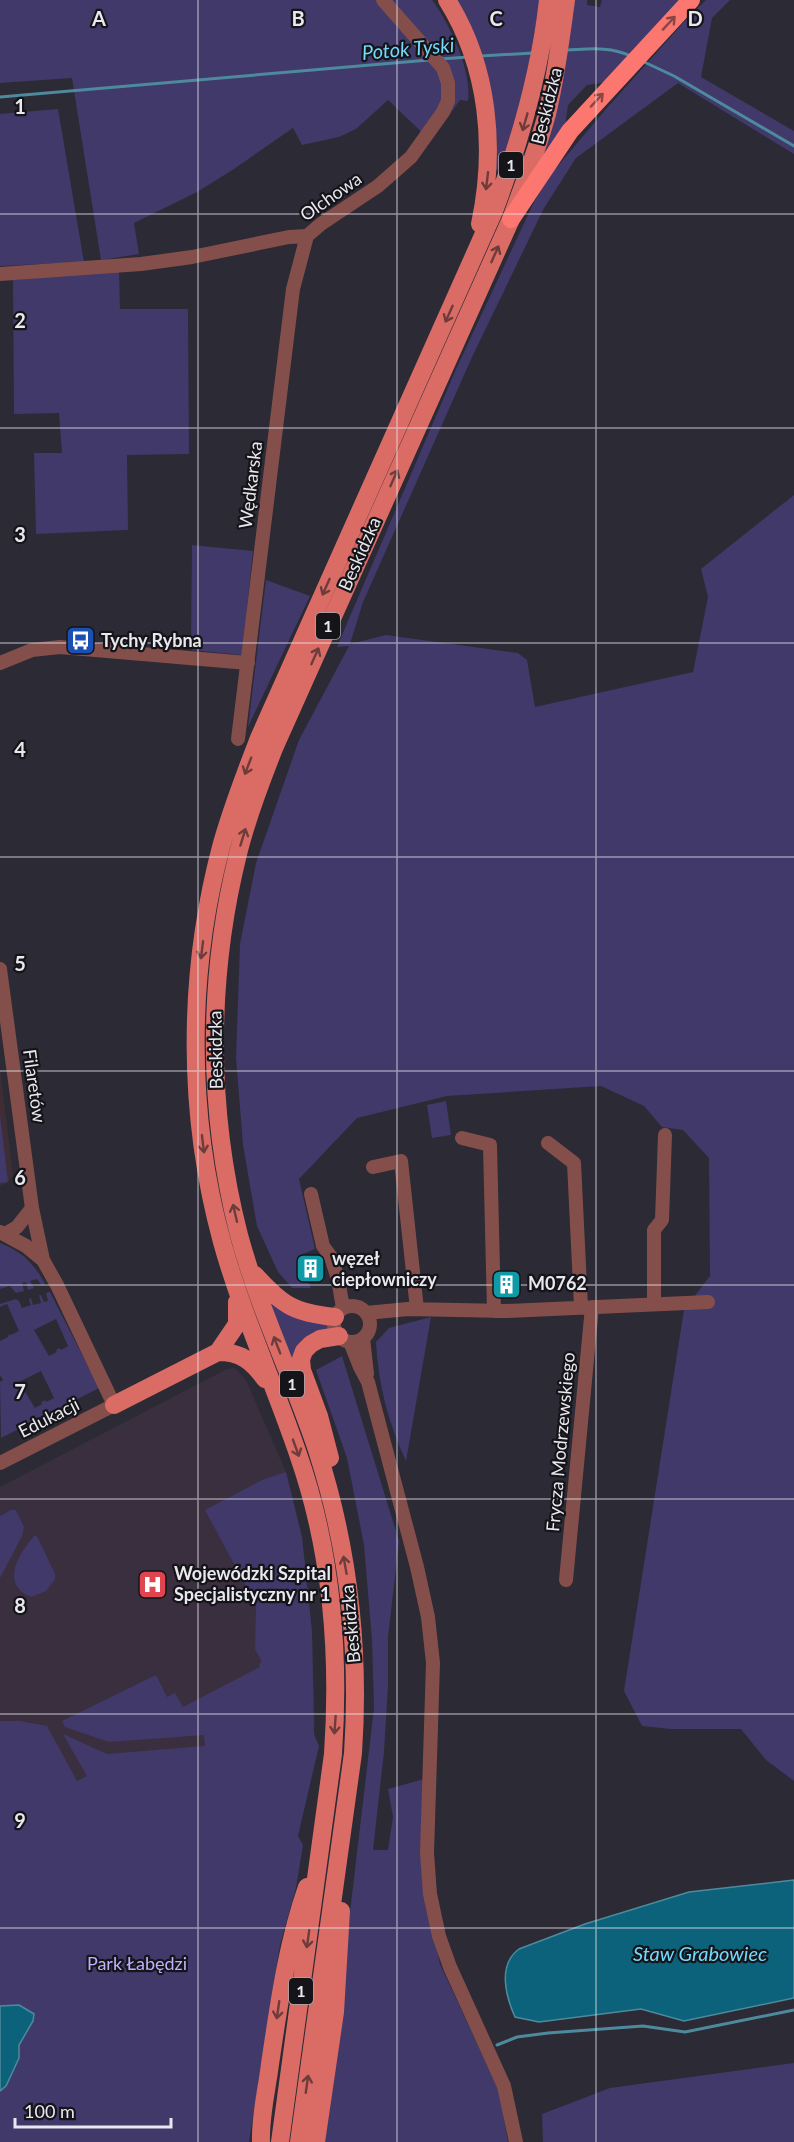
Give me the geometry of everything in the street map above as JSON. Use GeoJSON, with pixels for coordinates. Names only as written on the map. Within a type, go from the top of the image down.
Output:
{"type":"FeatureCollection","features":[{"type":"Feature","properties":{"kind":"highway"},"geometry":{"type":"LineString","coordinates":[[510,219],[570,131],[691,0]]}},
{"type":"Feature","properties":{"kind":"main road"},"geometry":{"type":"LineString","coordinates":[[447,0],[471,50],[480,81],[488,139],[488,169],[484,205],[472,260]]}},
{"type":"Feature","properties":{"kind":"main road","name":"Beskidzka"},"geometry":{"type":"LineString","coordinates":[[299,2142],[352,1753],[356,1708],[355,1666],[348,1581],[332,1499],[317,1450],[250,1270],[235,1215],[223,1153],[217,1107],[215,1059],[215,1008],[219,960],[238,852],[275,746],[510,219],[534,158],[557,64],[548,0]]}},
{"type":"Feature","properties":{"kind":"main road","name":"Beskidzka"},"geometry":{"type":"LineString","coordinates":[[280,2142],[332,1764],[337,1707],[334,1624],[328,1574],[314,1505],[299,1456],[233,1277],[212,1200],[204,1156],[196,1060],[196,1008],[200,959],[221,849],[235,801],[259,738],[494,211],[516,152],[538,65],[566,0]]}},
{"type":"Feature","properties":{"kind":"main road"},"geometry":{"type":"LineString","coordinates":[[250,1270],[269,1290],[287,1305],[299,1311],[354,1314]]}},
{"type":"Feature","properties":{"kind":"main road"},"geometry":{"type":"LineString","coordinates":[[114,1405],[218,1352],[237,1324],[233,1277]]}},
{"type":"Feature","properties":{"kind":"main road"},"geometry":{"type":"LineString","coordinates":[[332,1499],[333,1473],[328,1447],[302,1370],[302,1359],[304,1351],[320,1339],[351,1339]]}},
{"type":"Feature","properties":{"kind":"main road"},"geometry":{"type":"LineString","coordinates":[[218,1352],[242,1355],[254,1364],[276,1393]]}},
{"type":"Feature","properties":{"kind":"main road"},"geometry":{"type":"LineString","coordinates":[[260,2140],[280,1997],[293,1932],[322,1839]]}},
{"type":"Feature","properties":{"kind":"main road"},"geometry":{"type":"LineString","coordinates":[[316,2142],[338,1980],[341,1931],[341,1842]]}},
{"type":"Feature","properties":{"kind":"street","name":"Olchowa"},"geometry":{"type":"LineString","coordinates":[[0,274],[141,264],[192,257],[289,237],[307,236],[378,186],[411,157],[443,112],[448,101],[448,83],[443,68],[383,0]]}},
{"type":"Feature","properties":{"kind":"street","name":"Wędkarska"},"geometry":{"type":"LineString","coordinates":[[238,739],[293,289],[307,236]]}},
{"type":"Feature","properties":{"kind":"street"},"geometry":{"type":"LineString","coordinates":[[0,663],[32,650],[60,646],[248,663]]}},
{"type":"Feature","properties":{"kind":"street","name":"Filaretów"},"geometry":{"type":"LineString","coordinates":[[0,969],[32,1208],[43,1260],[114,1405]]}},
{"type":"Feature","properties":{"kind":"street"},"geometry":{"type":"LineString","coordinates":[[654,1304],[654,1230],[662,1220],[664,1135]]}},
{"type":"Feature","properties":{"kind":"street"},"geometry":{"type":"LineString","coordinates":[[462,1138],[490,1145],[494,1311]]}},
{"type":"Feature","properties":{"kind":"street","name":"Frycza Modrzewskiego"},"geometry":{"type":"LineString","coordinates":[[548,1143],[574,1162],[586,1307],[567,1580]]}},
{"type":"Feature","properties":{"kind":"street"},"geometry":{"type":"LineString","coordinates":[[373,1167],[401,1161],[417,1309]]}},
{"type":"Feature","properties":{"kind":"street"},"geometry":{"type":"LineString","coordinates":[[310,1194],[323,1246],[331,1257],[354,1314],[351,1339]]}},
{"type":"Feature","properties":{"kind":"street","name":"Filaretów"},"geometry":{"type":"LineString","coordinates":[[3,1233],[17,1227],[32,1208]]}},
{"type":"Feature","properties":{"kind":"street","name":"Filaretów"},"geometry":{"type":"LineString","coordinates":[[3,1233],[26,1246],[43,1260]]}},
{"type":"Feature","properties":{"kind":"street"},"geometry":{"type":"LineString","coordinates":[[516,2142],[504,2086],[450,1967],[439,1936],[430,1894],[428,1853],[433,1663],[428,1617],[368,1382],[367,1365],[351,1339],[334,1327],[354,1314],[417,1309],[494,1311],[708,1302]]}},
{"type":"Feature","properties":{"kind":"street","name":"Edukacji"},"geometry":{"type":"LineString","coordinates":[[0,1463],[114,1405]]}},
{"type":"Feature","properties":{"kind":"shaded area"},"geometry":{"type":"Polygon","coordinates":[[[0,1068],[13,1175],[8,1182],[0,1186],[0,1068]]]}},
{"type":"Feature","properties":{"kind":"shaded area","name":"Wojewódzki Szpital Specjalistyczny nr 1"},"geometry":{"type":"Polygon","coordinates":[[[235,1368],[246,1380],[286,1472],[302,1537],[312,1632],[315,1726],[0,1841],[0,1487],[227,1369],[235,1368]]]}},
{"type":"Feature","properties":{"kind":"green space"},"geometry":{"type":"Polygon","coordinates":[[[0,0],[432,0],[446,22],[463,62],[467,76],[468,101],[460,100],[431,141],[388,100],[356,129],[339,137],[302,145],[293,128],[197,192],[134,223],[139,254],[101,260],[72,78],[0,83],[0,0]]]}},
{"type":"Feature","properties":{"kind":"green space"},"geometry":{"type":"Polygon","coordinates":[[[452,0],[540,0],[520,117],[503,169],[493,170],[452,0]]]}},
{"type":"Feature","properties":{"kind":"green space"},"geometry":{"type":"Polygon","coordinates":[[[575,0],[587,0],[587,5],[600,7],[602,0],[688,0],[608,82],[587,85],[568,105],[565,127],[546,155],[541,157],[575,0]]]}},
{"type":"Feature","properties":{"kind":"green space"},"geometry":{"type":"Polygon","coordinates":[[[706,0],[730,0],[712,18],[701,77],[794,131],[794,154],[678,83],[576,158],[544,208],[473,355],[363,602],[350,644],[386,635],[518,653],[527,660],[535,707],[693,672],[708,597],[701,569],[794,495],[794,1781],[766,1760],[741,1729],[671,1729],[642,1726],[624,1691],[684,1310],[710,1276],[709,1158],[683,1130],[662,1127],[644,1106],[601,1086],[447,1096],[357,1118],[299,1179],[315,1249],[298,1256],[311,1288],[292,1288],[278,1272],[257,1226],[243,1145],[236,1058],[240,944],[256,863],[299,740],[349,646],[337,647],[457,367],[534,202],[551,174],[606,109],[706,0]]]}},
{"type":"Feature","properties":{"kind":"green space"},"geometry":{"type":"Polygon","coordinates":[[[58,109],[84,262],[0,266],[0,114],[58,109]]]}},
{"type":"Feature","properties":{"kind":"green space"},"geometry":{"type":"Polygon","coordinates":[[[119,270],[120,309],[188,309],[189,454],[127,455],[128,530],[36,534],[34,453],[62,453],[59,413],[14,414],[13,280],[119,270]]]}},
{"type":"Feature","properties":{"kind":"green space"},"geometry":{"type":"Polygon","coordinates":[[[192,545],[253,551],[242,655],[191,650],[192,545]]]}},
{"type":"Feature","properties":{"kind":"green space"},"geometry":{"type":"Polygon","coordinates":[[[266,580],[310,596],[248,727],[266,580]]]}},
{"type":"Feature","properties":{"kind":"green space"},"geometry":{"type":"Polygon","coordinates":[[[446,1101],[451,1135],[432,1138],[427,1105],[446,1101]]]}},
{"type":"Feature","properties":{"kind":"green space"},"geometry":{"type":"Polygon","coordinates":[[[0,1115],[8,1182],[0,1183],[0,1115]]]}},
{"type":"Feature","properties":{"kind":"green space"},"geometry":{"type":"Polygon","coordinates":[[[0,1243],[27,1259],[45,1284],[42,1286],[37,1279],[30,1281],[34,1288],[28,1290],[26,1282],[22,1283],[24,1291],[16,1293],[10,1286],[0,1289],[0,1243]]]}},
{"type":"Feature","properties":{"kind":"green space"},"geometry":{"type":"Polygon","coordinates":[[[50,1292],[99,1388],[1,1438],[0,1382],[3,1380],[0,1375],[0,1341],[9,1334],[19,1331],[7,1304],[0,1307],[0,1304],[16,1299],[22,1308],[31,1305],[29,1299],[31,1298],[33,1305],[41,1303],[39,1295],[44,1302],[48,1301],[46,1293],[50,1292]],[[56,1319],[34,1330],[49,1356],[57,1352],[59,1348],[61,1350],[68,1346],[56,1319]],[[41,1371],[19,1382],[35,1408],[42,1404],[41,1402],[54,1398],[41,1371]]]}},
{"type":"Feature","properties":{"kind":"green space"},"geometry":{"type":"Polygon","coordinates":[[[267,1299],[329,1320],[330,1331],[295,1370],[267,1299]]]}},
{"type":"Feature","properties":{"kind":"green space"},"geometry":{"type":"Polygon","coordinates":[[[431,1317],[406,1461],[385,1403],[376,1342],[389,1328],[431,1317]]]}},
{"type":"Feature","properties":{"kind":"green space"},"geometry":{"type":"Polygon","coordinates":[[[342,1356],[399,1541],[388,1638],[384,1752],[373,1850],[388,1850],[393,1817],[388,1789],[424,1779],[428,1910],[440,1964],[499,2091],[508,2142],[323,2142],[374,1708],[372,1640],[364,1545],[347,1458],[316,1370],[342,1356]]]}},
{"type":"Feature","properties":{"kind":"green space","name":"Park Łabędzi"},"geometry":{"type":"Polygon","coordinates":[[[286,1472],[302,1537],[312,1632],[314,1734],[319,1746],[298,1836],[303,1845],[296,1888],[280,1945],[249,2142],[0,2142],[0,1721],[20,1721],[47,1726],[77,1781],[87,1776],[63,1734],[107,1754],[205,1746],[204,1735],[109,1742],[65,1727],[62,1721],[156,1675],[167,1697],[175,1693],[183,1707],[260,1667],[259,1664],[262,1662],[255,1649],[256,1605],[205,1510],[262,1480],[286,1472]]]}},
{"type":"Feature","properties":{"kind":"green space"},"geometry":{"type":"Polygon","coordinates":[[[16,1510],[24,1527],[22,1536],[0,1578],[0,1516],[16,1510]]]}},
{"type":"Feature","properties":{"kind":"green space"},"geometry":{"type":"Polygon","coordinates":[[[34,1536],[37,1536],[55,1574],[55,1579],[46,1591],[31,1597],[16,1585],[14,1577],[18,1560],[34,1536]]]}},
{"type":"Feature","properties":{"kind":"green space"},"geometry":{"type":"Polygon","coordinates":[[[794,2063],[794,2142],[543,2142],[542,2114],[610,2088],[794,2063]]]}},
{"type":"Feature","properties":{"kind":"water","name":"Staw Grabowiec"},"geometry":{"type":"Polygon","coordinates":[[[794,1880],[794,1998],[684,2021],[641,2009],[539,2022],[515,2017],[505,1982],[508,1964],[519,1949],[585,1924],[689,1892],[794,1880]]]}},
{"type":"Feature","properties":{"kind":"water"},"geometry":{"type":"Polygon","coordinates":[[[19,2005],[34,2014],[33,2021],[19,2045],[19,2058],[6,2086],[0,2091],[0,2006],[19,2005]]]}},
{"type":"Feature","properties":{"kind":"waterway","name":"Potok Tyski"},"geometry":{"type":"LineString","coordinates":[[567,50],[607,49],[631,56]]}},
{"type":"Feature","properties":{"kind":"waterway","name":"Potok Tyski"},"geometry":{"type":"LineString","coordinates":[[480,56],[533,53]]}},
{"type":"Feature","properties":{"kind":"waterway","name":"Potok Tyski"},"geometry":{"type":"LineString","coordinates":[[441,59],[468,57]]}},
{"type":"Feature","properties":{"kind":"waterway","name":"Potok Tyski"},"geometry":{"type":"LineString","coordinates":[[0,97],[429,60]]}},
{"type":"Feature","properties":{"kind":"waterway","name":"Potok Tyski"},"geometry":{"type":"LineString","coordinates":[[642,61],[674,76],[794,146]]}},
{"type":"Feature","properties":{"kind":"waterway"},"geometry":{"type":"LineString","coordinates":[[497,2045],[517,2037],[643,2026],[685,2032],[794,2010]]}},
{"type":"Feature","properties":{"kind":"place","name":"Tychy Rybna"},"geometry":{"type":"Point","coordinates":[80,641]}},
{"type":"Feature","properties":{"kind":"place","name":"węzeł ciepłowniczy"},"geometry":{"type":"Point","coordinates":[311,1269]}},
{"type":"Feature","properties":{"kind":"place","name":"M0762"},"geometry":{"type":"Point","coordinates":[507,1284]}},
{"type":"Feature","properties":{"kind":"place","name":"Wojewódzki Szpital Specjalistyczny nr 1"},"geometry":{"type":"Point","coordinates":[153,1584]}}]}
